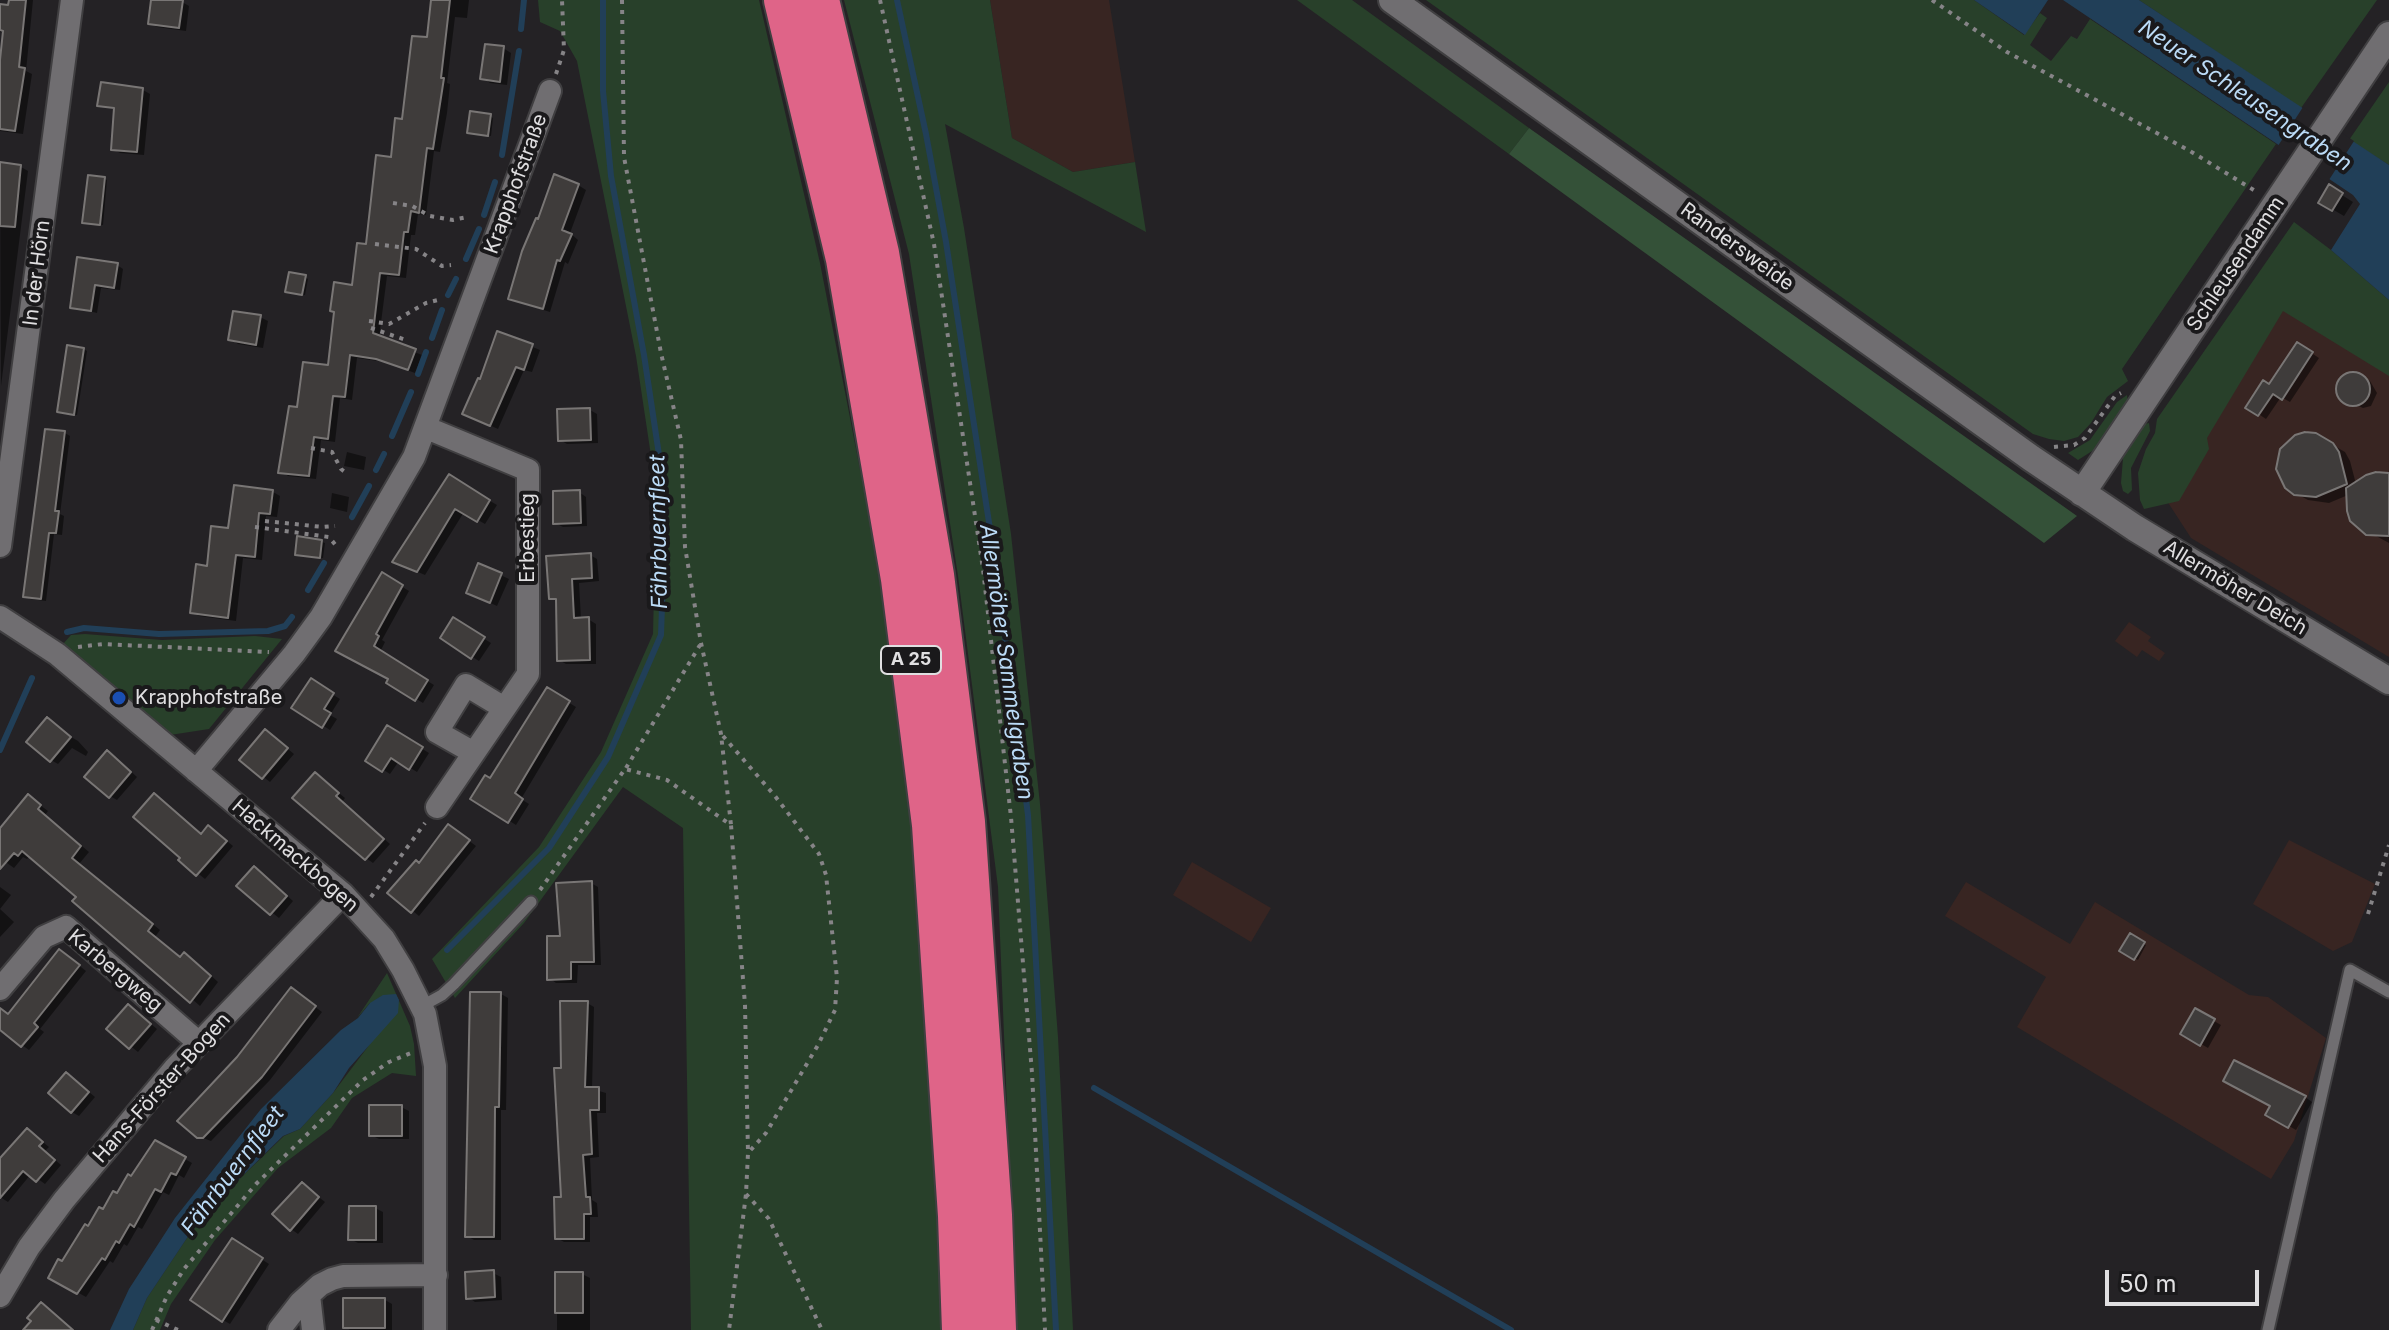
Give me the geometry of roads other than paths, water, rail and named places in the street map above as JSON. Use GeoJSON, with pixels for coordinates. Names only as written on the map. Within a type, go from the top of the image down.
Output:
{"type":"FeatureCollection","features":[{"type":"Feature","properties":{"kind":"highway","name":"A 25"},"geometry":{"type":"LineString","coordinates":[[784,0],[846,259],[901,579],[932,825],[958,1216],[962,1330]]}},
{"type":"Feature","properties":{"kind":"highway","name":"A 25"},"geometry":{"type":"LineString","coordinates":[[819,0],[879,253],[934,575],[965,822],[992,1215],[996,1330]]}},
{"type":"Feature","properties":{"kind":"street","name":"In der Hörn"},"geometry":{"type":"LineString","coordinates":[[0,546],[72,0]]}},
{"type":"Feature","properties":{"kind":"street","name":"Randersweide"},"geometry":{"type":"LineString","coordinates":[[1392,0],[2082,493]]}},
{"type":"Feature","properties":{"kind":"street","name":"Schleusendamm"},"geometry":{"type":"LineString","coordinates":[[2082,493],[2389,35]]}},
{"type":"Feature","properties":{"kind":"street","name":"Krapphofstraße"},"geometry":{"type":"LineString","coordinates":[[196,771],[294,654],[326,610],[414,457],[550,91]]}},
{"type":"Feature","properties":{"kind":"street","name":"Erbestieg"},"geometry":{"type":"LineString","coordinates":[[427,428],[528,470],[528,674],[437,807]]}},
{"type":"Feature","properties":{"kind":"street","name":"Allermöher Deich"},"geometry":{"type":"LineString","coordinates":[[2082,493],[2389,681]]}},
{"type":"Feature","properties":{"kind":"street","name":"Hackmackbogen"},"geometry":{"type":"LineString","coordinates":[[0,617],[57,654],[343,894],[384,939],[410,980],[422,1006],[433,1048],[436,1080],[435,1330]]}},
{"type":"Feature","properties":{"kind":"street"},"geometry":{"type":"LineString","coordinates":[[474,753],[437,732],[466,685],[504,708]]}},
{"type":"Feature","properties":{"kind":"street","name":"Hans-Förster-Bogen"},"geometry":{"type":"LineString","coordinates":[[0,1296],[29,1247],[64,1200],[199,1043],[343,894]]}},
{"type":"Feature","properties":{"kind":"street","name":"Karbergweg"},"geometry":{"type":"LineString","coordinates":[[0,989],[44,937],[66,927],[199,1043]]}},
{"type":"Feature","properties":{"kind":"street"},"geometry":{"type":"LineString","coordinates":[[279,1330],[320,1285],[343,1276],[436,1275]]}},
{"type":"Feature","properties":{"kind":"street"},"geometry":{"type":"LineString","coordinates":[[309,1295],[313,1330]]}},
{"type":"Feature","properties":{"kind":"lane"},"geometry":{"type":"LineString","coordinates":[[422,1006],[454,984],[531,902]]}},
{"type":"Feature","properties":{"kind":"lane"},"geometry":{"type":"LineString","coordinates":[[2268,1330],[2350,970],[2389,992]]}},
{"type":"Feature","properties":{"kind":"water"},"geometry":{"type":"Polygon","coordinates":[[[1974,0],[2048,0],[2025,35],[1974,0]]]}},
{"type":"Feature","properties":{"kind":"water","name":"Neuer Schleusengraben"},"geometry":{"type":"Polygon","coordinates":[[[2063,0],[2139,0],[2389,165],[2389,300],[2331,250],[2360,204],[2353,195],[2063,0]]]}},
{"type":"Feature","properties":{"kind":"water"},"geometry":{"type":"Polygon","coordinates":[[[396,994],[398,1013],[349,1068],[333,1093],[300,1129],[283,1136],[191,1232],[147,1298],[133,1330],[110,1330],[129,1289],[175,1218],[261,1109],[370,1003],[383,995],[396,994]]]}},
{"type":"Feature","properties":{"kind":"waterway"},"geometry":{"type":"LineString","coordinates":[[521,29],[524,0]]}},
{"type":"Feature","properties":{"kind":"waterway","name":"Fährbuernfleet"},"geometry":{"type":"LineString","coordinates":[[447,950],[549,848],[608,757],[661,635],[664,550],[661,468],[611,176],[603,91],[603,0]]}},
{"type":"Feature","properties":{"kind":"waterway","name":"Allermöher Sammelgraben"},"geometry":{"type":"LineString","coordinates":[[897,0],[946,242],[996,568],[1028,815],[1056,1330]]}},
{"type":"Feature","properties":{"kind":"waterway"},"geometry":{"type":"LineString","coordinates":[[502,155],[519,51]]}},
{"type":"Feature","properties":{"kind":"waterway"},"geometry":{"type":"LineString","coordinates":[[484,215],[495,182]]}},
{"type":"Feature","properties":{"kind":"waterway"},"geometry":{"type":"LineString","coordinates":[[466,259],[479,229]]}},
{"type":"Feature","properties":{"kind":"waterway"},"geometry":{"type":"LineString","coordinates":[[448,295],[456,279]]}},
{"type":"Feature","properties":{"kind":"waterway"},"geometry":{"type":"LineString","coordinates":[[432,338],[442,310]]}},
{"type":"Feature","properties":{"kind":"waterway"},"geometry":{"type":"LineString","coordinates":[[418,374],[426,352]]}},
{"type":"Feature","properties":{"kind":"waterway"},"geometry":{"type":"LineString","coordinates":[[392,436],[411,392]]}},
{"type":"Feature","properties":{"kind":"waterway"},"geometry":{"type":"LineString","coordinates":[[376,470],[384,454]]}},
{"type":"Feature","properties":{"kind":"waterway"},"geometry":{"type":"LineString","coordinates":[[352,517],[369,486]]}},
{"type":"Feature","properties":{"kind":"waterway"},"geometry":{"type":"LineString","coordinates":[[308,590],[324,563]]}},
{"type":"Feature","properties":{"kind":"waterway"},"geometry":{"type":"LineString","coordinates":[[67,632],[84,628],[159,634],[268,631],[285,626],[292,617]]}},
{"type":"Feature","properties":{"kind":"waterway"},"geometry":{"type":"LineString","coordinates":[[0,750],[32,678]]}},
{"type":"Feature","properties":{"kind":"waterway"},"geometry":{"type":"LineString","coordinates":[[1094,1088],[1511,1330]]}},
{"type":"Feature","properties":{"kind":"place","name":"Krapphofstraße"},"geometry":{"type":"Point","coordinates":[119,698]}}]}
